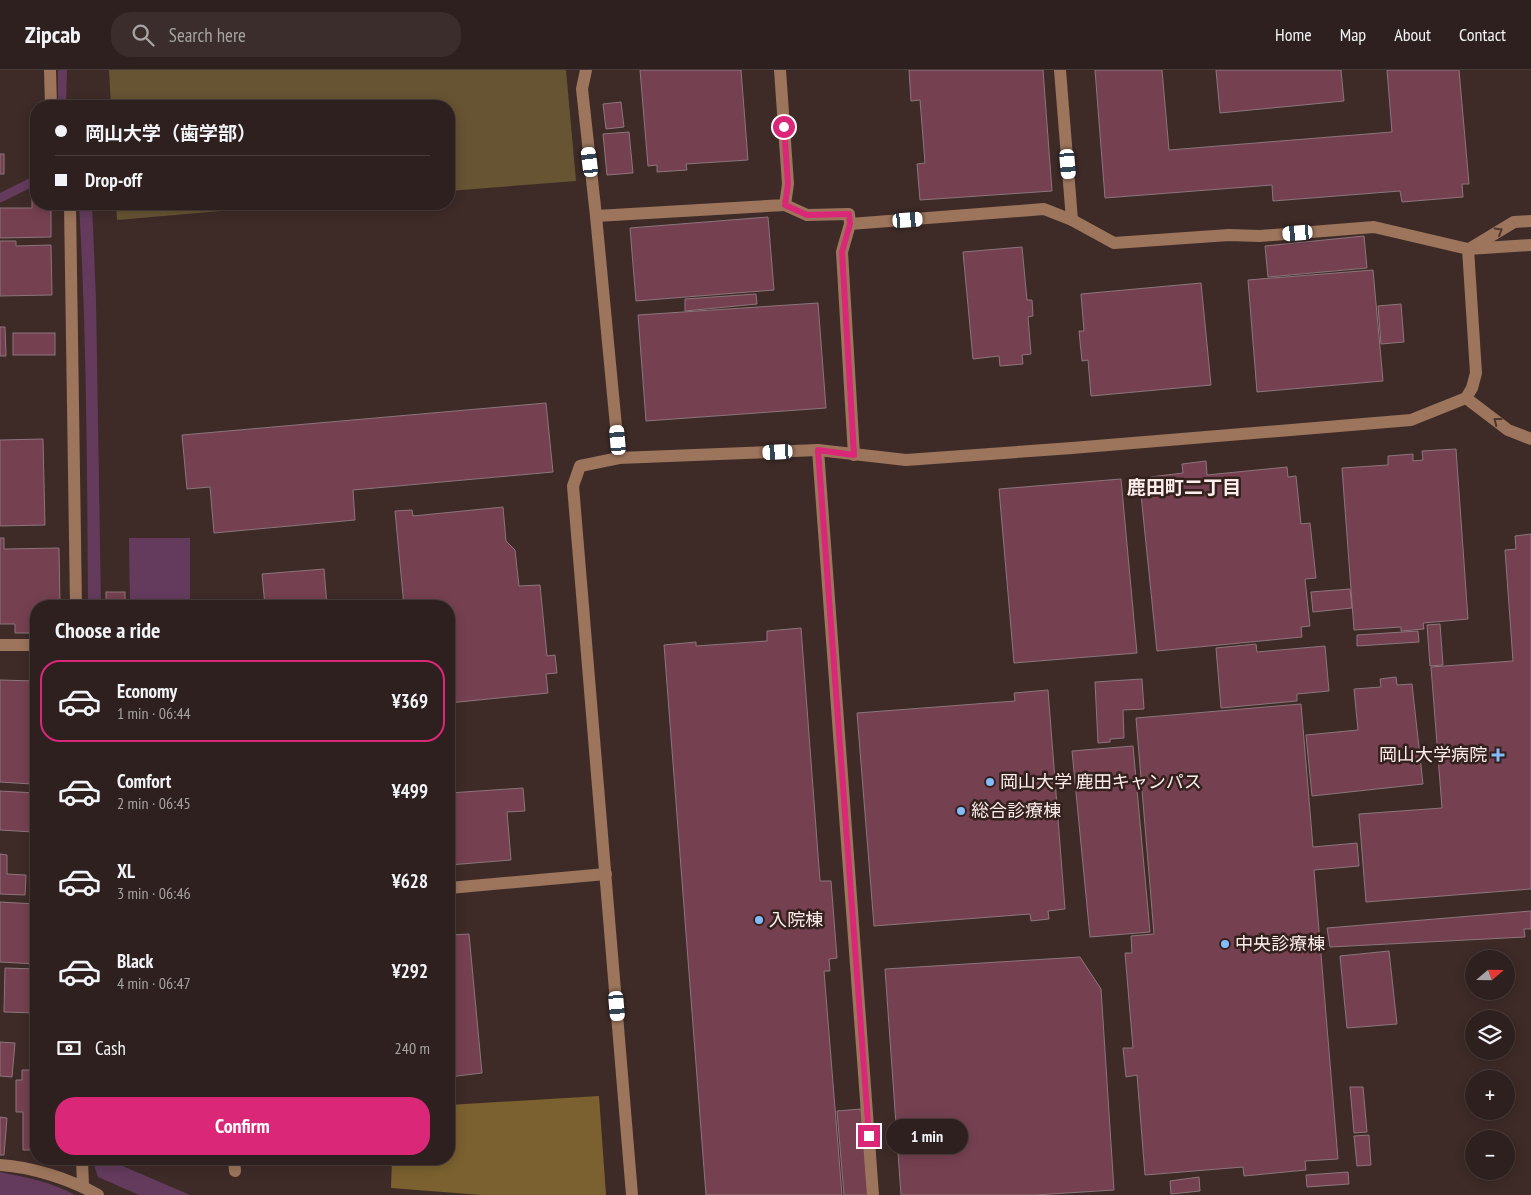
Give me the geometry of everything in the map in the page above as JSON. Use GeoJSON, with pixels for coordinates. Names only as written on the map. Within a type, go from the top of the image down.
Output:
{"type":"FeatureCollection","features":[{"type":"Feature","properties":{"kind":"street"},"geometry":{"type":"LineString","coordinates":[[50,70],[51,100]]}},
{"type":"Feature","properties":{"kind":"street"},"geometry":{"type":"LineString","coordinates":[[586,70],[582,89],[619,458]]}},
{"type":"Feature","properties":{"kind":"street"},"geometry":{"type":"LineString","coordinates":[[780,70],[788,184],[785,205]]}},
{"type":"Feature","properties":{"kind":"street"},"geometry":{"type":"LineString","coordinates":[[1060,70],[1072,220]]}},
{"type":"Feature","properties":{"kind":"street"},"geometry":{"type":"LineString","coordinates":[[596,216],[785,205],[807,215],[849,214],[850,224],[842,252],[854,455]]}},
{"type":"Feature","properties":{"kind":"street"},"geometry":{"type":"LineString","coordinates":[[850,224],[1044,209],[1072,220],[1114,243],[1260,236],[1374,227],[1468,249],[1531,245]]}},
{"type":"Feature","properties":{"kind":"street"},"geometry":{"type":"LineString","coordinates":[[70,210],[76,600]]}},
{"type":"Feature","properties":{"kind":"street"},"geometry":{"type":"LineString","coordinates":[[1468,249],[1514,222],[1531,221]]}},
{"type":"Feature","properties":{"kind":"street"},"geometry":{"type":"LineString","coordinates":[[632,1195],[573,486],[580,466],[619,458],[818,450],[906,460],[1091,447],[1412,420],[1466,398],[1472,388],[1476,373],[1468,249]]}},
{"type":"Feature","properties":{"kind":"street"},"geometry":{"type":"LineString","coordinates":[[1466,398],[1508,430],[1531,439]]}},
{"type":"Feature","properties":{"kind":"street"},"geometry":{"type":"LineString","coordinates":[[818,450],[874,1195]]}},
{"type":"Feature","properties":{"kind":"street"},"geometry":{"type":"LineString","coordinates":[[0,645],[30,645]]}},
{"type":"Feature","properties":{"kind":"street"},"geometry":{"type":"LineString","coordinates":[[455,887],[606,874]]}},
{"type":"Feature","properties":{"kind":"street"},"geometry":{"type":"LineString","coordinates":[[0,1164],[20,1166],[83,1186],[98,1195]]}},
{"type":"Feature","properties":{"kind":"street"},"geometry":{"type":"LineString","coordinates":[[82,1165],[83,1186]]}},
{"type":"Feature","properties":{"kind":"shaded area"},"geometry":{"type":"Polygon","coordinates":[[[58,70],[67,70],[66,100],[58,100],[58,70]]]}},
{"type":"Feature","properties":{"kind":"shaded area"},"geometry":{"type":"Polygon","coordinates":[[[109,70],[566,70],[576,181],[455,191],[455,100],[111,100],[109,70]]]}},
{"type":"Feature","properties":{"kind":"shaded area"},"geometry":{"type":"Polygon","coordinates":[[[79,210],[92,210],[96,300],[101,600],[88,600],[87,455],[79,210]]]}},
{"type":"Feature","properties":{"kind":"shaded area"},"geometry":{"type":"Polygon","coordinates":[[[116,210],[233,210],[117,220],[116,210]]]}},
{"type":"Feature","properties":{"kind":"shaded area"},"geometry":{"type":"Polygon","coordinates":[[[129,538],[190,538],[190,600],[130,600],[129,538]]]}},
{"type":"Feature","properties":{"kind":"shaded area"},"geometry":{"type":"Polygon","coordinates":[[[599,1096],[606,1195],[481,1195],[391,1188],[392,1165],[455,1165],[455,1105],[599,1096]]]}},
{"type":"Feature","properties":{"kind":"shaded area"},"geometry":{"type":"Polygon","coordinates":[[[94,1165],[120,1165],[190,1195],[139,1195],[98,1177],[94,1165]]]}},
{"type":"Feature","properties":{"kind":"shaded area"},"geometry":{"type":"Polygon","coordinates":[[[0,1172],[48,1183],[75,1195],[0,1195],[0,1172]]]}},
{"type":"Feature","properties":{"kind":"building"},"geometry":{"type":"Polygon","coordinates":[[[640,70],[741,70],[748,160],[686,164],[687,170],[657,172],[657,165],[648,166],[640,70]]]}},
{"type":"Feature","properties":{"kind":"building"},"geometry":{"type":"Polygon","coordinates":[[[909,70],[1043,70],[1052,191],[920,200],[917,164],[925,163],[920,100],[911,101],[909,70]]]}},
{"type":"Feature","properties":{"kind":"building"},"geometry":{"type":"Polygon","coordinates":[[[1095,70],[1162,70],[1169,150],[1392,132],[1387,70],[1459,70],[1469,184],[1462,184],[1463,197],[1402,202],[1400,191],[1273,201],[1272,185],[1105,198],[1095,70]]]}},
{"type":"Feature","properties":{"kind":"building"},"geometry":{"type":"Polygon","coordinates":[[[1216,70],[1341,70],[1344,101],[1220,113],[1216,70]]]}},
{"type":"Feature","properties":{"kind":"building"},"geometry":{"type":"Polygon","coordinates":[[[621,102],[624,127],[606,129],[603,104],[621,102]]]}},
{"type":"Feature","properties":{"kind":"building"},"geometry":{"type":"Polygon","coordinates":[[[629,132],[633,173],[607,175],[603,134],[629,132]]]}},
{"type":"Feature","properties":{"kind":"building"},"geometry":{"type":"Polygon","coordinates":[[[0,154],[4,154],[4,174],[0,174],[0,154]]]}},
{"type":"Feature","properties":{"kind":"building"},"geometry":{"type":"Polygon","coordinates":[[[0,208],[51,210],[51,237],[0,238],[0,208]]]}},
{"type":"Feature","properties":{"kind":"building"},"geometry":{"type":"Polygon","coordinates":[[[768,217],[774,290],[636,301],[630,228],[768,217]]]}},
{"type":"Feature","properties":{"kind":"building"},"geometry":{"type":"Polygon","coordinates":[[[1364,236],[1367,268],[1268,277],[1265,246],[1364,236]]]}},
{"type":"Feature","properties":{"kind":"building"},"geometry":{"type":"Polygon","coordinates":[[[0,241],[16,241],[16,246],[51,245],[52,295],[0,296],[0,241]]]}},
{"type":"Feature","properties":{"kind":"building"},"geometry":{"type":"Polygon","coordinates":[[[1022,247],[1027,300],[1032,300],[1033,316],[1028,317],[1031,354],[1022,355],[1023,364],[1000,366],[999,356],[973,359],[963,252],[1022,247]]]}},
{"type":"Feature","properties":{"kind":"building"},"geometry":{"type":"Polygon","coordinates":[[[1373,270],[1383,381],[1257,392],[1248,280],[1373,270]]]}},
{"type":"Feature","properties":{"kind":"building"},"geometry":{"type":"Polygon","coordinates":[[[1201,283],[1211,385],[1091,396],[1088,360],[1082,361],[1079,331],[1084,331],[1081,294],[1201,283]]]}},
{"type":"Feature","properties":{"kind":"building"},"geometry":{"type":"Polygon","coordinates":[[[756,294],[757,304],[685,311],[685,299],[756,294]]]}},
{"type":"Feature","properties":{"kind":"building"},"geometry":{"type":"Polygon","coordinates":[[[818,303],[826,408],[646,421],[638,315],[818,303]]]}},
{"type":"Feature","properties":{"kind":"building"},"geometry":{"type":"Polygon","coordinates":[[[1401,304],[1404,342],[1381,344],[1378,306],[1401,304]]]}},
{"type":"Feature","properties":{"kind":"building"},"geometry":{"type":"Polygon","coordinates":[[[0,327],[5,327],[6,356],[0,356],[0,327]]]}},
{"type":"Feature","properties":{"kind":"building"},"geometry":{"type":"Polygon","coordinates":[[[13,333],[55,333],[55,355],[13,355],[13,333]]]}},
{"type":"Feature","properties":{"kind":"building"},"geometry":{"type":"Polygon","coordinates":[[[546,403],[553,472],[353,490],[355,520],[214,533],[210,487],[187,489],[182,435],[546,403]]]}},
{"type":"Feature","properties":{"kind":"building"},"geometry":{"type":"Polygon","coordinates":[[[43,439],[45,525],[0,526],[0,440],[43,439]]]}},
{"type":"Feature","properties":{"kind":"building"},"geometry":{"type":"Polygon","coordinates":[[[1456,449],[1468,619],[1423,623],[1424,629],[1401,631],[1401,627],[1354,630],[1342,468],[1388,465],[1388,456],[1413,454],[1413,461],[1423,460],[1422,451],[1456,449]]]}},
{"type":"Feature","properties":{"kind":"building"},"geometry":{"type":"Polygon","coordinates":[[[1206,461],[1207,475],[1287,467],[1288,477],[1296,476],[1301,524],[1310,523],[1316,578],[1305,579],[1310,626],[1301,627],[1302,637],[1157,651],[1140,485],[1147,485],[1147,482],[1151,481],[1150,477],[1183,473],[1182,464],[1206,461]]]}},
{"type":"Feature","properties":{"kind":"building"},"geometry":{"type":"Polygon","coordinates":[[[1121,479],[1137,653],[1014,663],[999,489],[1121,479]]]}},
{"type":"Feature","properties":{"kind":"building"},"geometry":{"type":"Polygon","coordinates":[[[503,507],[506,541],[515,550],[519,586],[540,585],[547,656],[555,655],[557,673],[546,674],[548,693],[455,702],[455,600],[403,600],[395,511],[412,510],[413,516],[503,507]]]}},
{"type":"Feature","properties":{"kind":"building"},"geometry":{"type":"Polygon","coordinates":[[[1531,534],[1531,889],[1366,902],[1359,814],[1442,808],[1431,667],[1513,661],[1505,550],[1516,549],[1515,536],[1531,534]]]}},
{"type":"Feature","properties":{"kind":"building"},"geometry":{"type":"Polygon","coordinates":[[[0,538],[4,538],[4,549],[59,548],[60,600],[30,600],[30,633],[15,633],[15,624],[0,624],[0,538]]]}},
{"type":"Feature","properties":{"kind":"building"},"geometry":{"type":"Polygon","coordinates":[[[324,569],[327,600],[264,600],[262,574],[324,569]]]}},
{"type":"Feature","properties":{"kind":"building"},"geometry":{"type":"Polygon","coordinates":[[[1350,589],[1352,608],[1313,612],[1311,592],[1350,589]]]}},
{"type":"Feature","properties":{"kind":"building"},"geometry":{"type":"Polygon","coordinates":[[[106,592],[125,592],[125,600],[106,600],[106,592]]]}},
{"type":"Feature","properties":{"kind":"building"},"geometry":{"type":"Polygon","coordinates":[[[1440,624],[1443,665],[1430,666],[1427,625],[1440,624]]]}},
{"type":"Feature","properties":{"kind":"building","name":"入院棟"},"geometry":{"type":"Polygon","coordinates":[[[801,628],[820,881],[831,881],[837,958],[829,959],[830,971],[824,971],[842,1195],[706,1195],[664,645],[696,642],[696,646],[767,641],[767,631],[801,628]]]}},
{"type":"Feature","properties":{"kind":"building"},"geometry":{"type":"Polygon","coordinates":[[[1418,631],[1419,642],[1357,646],[1357,635],[1418,631]]]}},
{"type":"Feature","properties":{"kind":"building"},"geometry":{"type":"Polygon","coordinates":[[[1256,644],[1257,652],[1325,646],[1329,691],[1297,694],[1297,701],[1221,708],[1216,648],[1256,644]]]}},
{"type":"Feature","properties":{"kind":"building"},"geometry":{"type":"Polygon","coordinates":[[[1396,677],[1397,685],[1412,684],[1423,784],[1312,796],[1306,735],[1358,730],[1354,689],[1381,687],[1380,679],[1396,677]]]}},
{"type":"Feature","properties":{"kind":"building"},"geometry":{"type":"Polygon","coordinates":[[[1142,679],[1144,709],[1123,710],[1124,738],[1110,739],[1110,742],[1098,743],[1095,682],[1142,679]]]}},
{"type":"Feature","properties":{"kind":"building"},"geometry":{"type":"Polygon","coordinates":[[[0,680],[30,681],[30,784],[0,782],[0,680]]]}},
{"type":"Feature","properties":{"kind":"building","name":"総合診療棟"},"geometry":{"type":"Polygon","coordinates":[[[1048,690],[1065,909],[1048,911],[1049,919],[1031,921],[1030,914],[874,926],[857,713],[1015,701],[1014,693],[1048,690]]]}},
{"type":"Feature","properties":{"kind":"building","name":"中央診療棟"},"geometry":{"type":"Polygon","coordinates":[[[1301,704],[1313,847],[1357,843],[1359,866],[1314,870],[1338,1159],[1305,1161],[1306,1170],[1244,1176],[1243,1167],[1145,1175],[1137,1075],[1126,1077],[1123,1048],[1133,1048],[1125,953],[1132,953],[1131,936],[1154,934],[1136,718],[1301,704]]]}},
{"type":"Feature","properties":{"kind":"building"},"geometry":{"type":"Polygon","coordinates":[[[1133,746],[1150,932],[1090,937],[1072,751],[1133,746]]]}},
{"type":"Feature","properties":{"kind":"building"},"geometry":{"type":"Polygon","coordinates":[[[523,788],[525,811],[507,812],[511,860],[455,865],[455,793],[523,788]]]}},
{"type":"Feature","properties":{"kind":"building"},"geometry":{"type":"Polygon","coordinates":[[[0,791],[30,793],[30,832],[0,830],[0,791]]]}},
{"type":"Feature","properties":{"kind":"building"},"geometry":{"type":"Polygon","coordinates":[[[0,854],[7,855],[7,874],[26,875],[25,895],[0,894],[0,854]]]}},
{"type":"Feature","properties":{"kind":"building"},"geometry":{"type":"Polygon","coordinates":[[[0,902],[30,904],[30,964],[0,962],[0,902]]]}},
{"type":"Feature","properties":{"kind":"building"},"geometry":{"type":"Polygon","coordinates":[[[1531,911],[1531,929],[1524,929],[1525,937],[1330,947],[1327,928],[1531,911]]]}},
{"type":"Feature","properties":{"kind":"building"},"geometry":{"type":"Polygon","coordinates":[[[469,934],[482,1073],[455,1076],[455,935],[469,934]]]}},
{"type":"Feature","properties":{"kind":"building"},"geometry":{"type":"Polygon","coordinates":[[[1389,951],[1397,1024],[1347,1028],[1340,956],[1389,951]]]}},
{"type":"Feature","properties":{"kind":"building"},"geometry":{"type":"Polygon","coordinates":[[[1080,957],[1101,989],[1114,1190],[1035,1195],[901,1195],[885,969],[1080,957]]]}},
{"type":"Feature","properties":{"kind":"building"},"geometry":{"type":"Polygon","coordinates":[[[5,968],[30,969],[30,1013],[4,1012],[5,968]]]}},
{"type":"Feature","properties":{"kind":"building"},"geometry":{"type":"Polygon","coordinates":[[[0,1042],[15,1043],[12,1077],[0,1076],[0,1042]]]}},
{"type":"Feature","properties":{"kind":"building"},"geometry":{"type":"Polygon","coordinates":[[[22,1070],[30,1070],[30,1150],[23,1150],[23,1112],[16,1112],[16,1080],[22,1080],[22,1070]]]}},
{"type":"Feature","properties":{"kind":"building"},"geometry":{"type":"Polygon","coordinates":[[[1350,1087],[1363,1087],[1367,1132],[1354,1133],[1350,1087]]]}},
{"type":"Feature","properties":{"kind":"building"},"geometry":{"type":"Polygon","coordinates":[[[861,1109],[868,1195],[844,1195],[837,1111],[861,1109]]]}},
{"type":"Feature","properties":{"kind":"building"},"geometry":{"type":"Polygon","coordinates":[[[0,1117],[7,1118],[4,1155],[0,1155],[0,1117]]]}},
{"type":"Feature","properties":{"kind":"building"},"geometry":{"type":"Polygon","coordinates":[[[1369,1135],[1371,1165],[1357,1166],[1354,1136],[1369,1135]]]}},
{"type":"Feature","properties":{"kind":"building"},"geometry":{"type":"Polygon","coordinates":[[[1348,1172],[1349,1184],[1307,1187],[1306,1175],[1348,1172]]]}},
{"type":"Feature","properties":{"kind":"building"},"geometry":{"type":"Polygon","coordinates":[[[1199,1177],[1200,1191],[1171,1194],[1170,1181],[1199,1177]]]}},
{"type":"Feature","properties":{"kind":"waterway"},"geometry":{"type":"LineString","coordinates":[[0,198],[30,183]]}},
{"type":"Feature","properties":{"kind":"place","name":"岡山大学病院"},"geometry":{"type":"Point","coordinates":[1498,755]}},
{"type":"Feature","properties":{"kind":"place","name":"岡山大学 鹿田キャンパス"},"geometry":{"type":"Point","coordinates":[990,782]}},
{"type":"Feature","properties":{"kind":"place","name":"総合診療棟"},"geometry":{"type":"Point","coordinates":[961,811]}},
{"type":"Feature","properties":{"kind":"place","name":"入院棟"},"geometry":{"type":"Point","coordinates":[759,920]}},
{"type":"Feature","properties":{"kind":"place","name":"中央診療棟"},"geometry":{"type":"Point","coordinates":[1225,944]}},
{"type":"Feature","properties":{"kind":"district","name":"鹿田町二丁目"},"geometry":{"type":"Point","coordinates":[1184,487]}},
{"type":"Feature","properties":{"kind":"route"},"geometry":{"type":"LineString","coordinates":[[784,127],[788,184],[785,205],[807,215],[849,214],[850,224],[842,252],[854,455],[818,450],[869,1136]]}}]}
